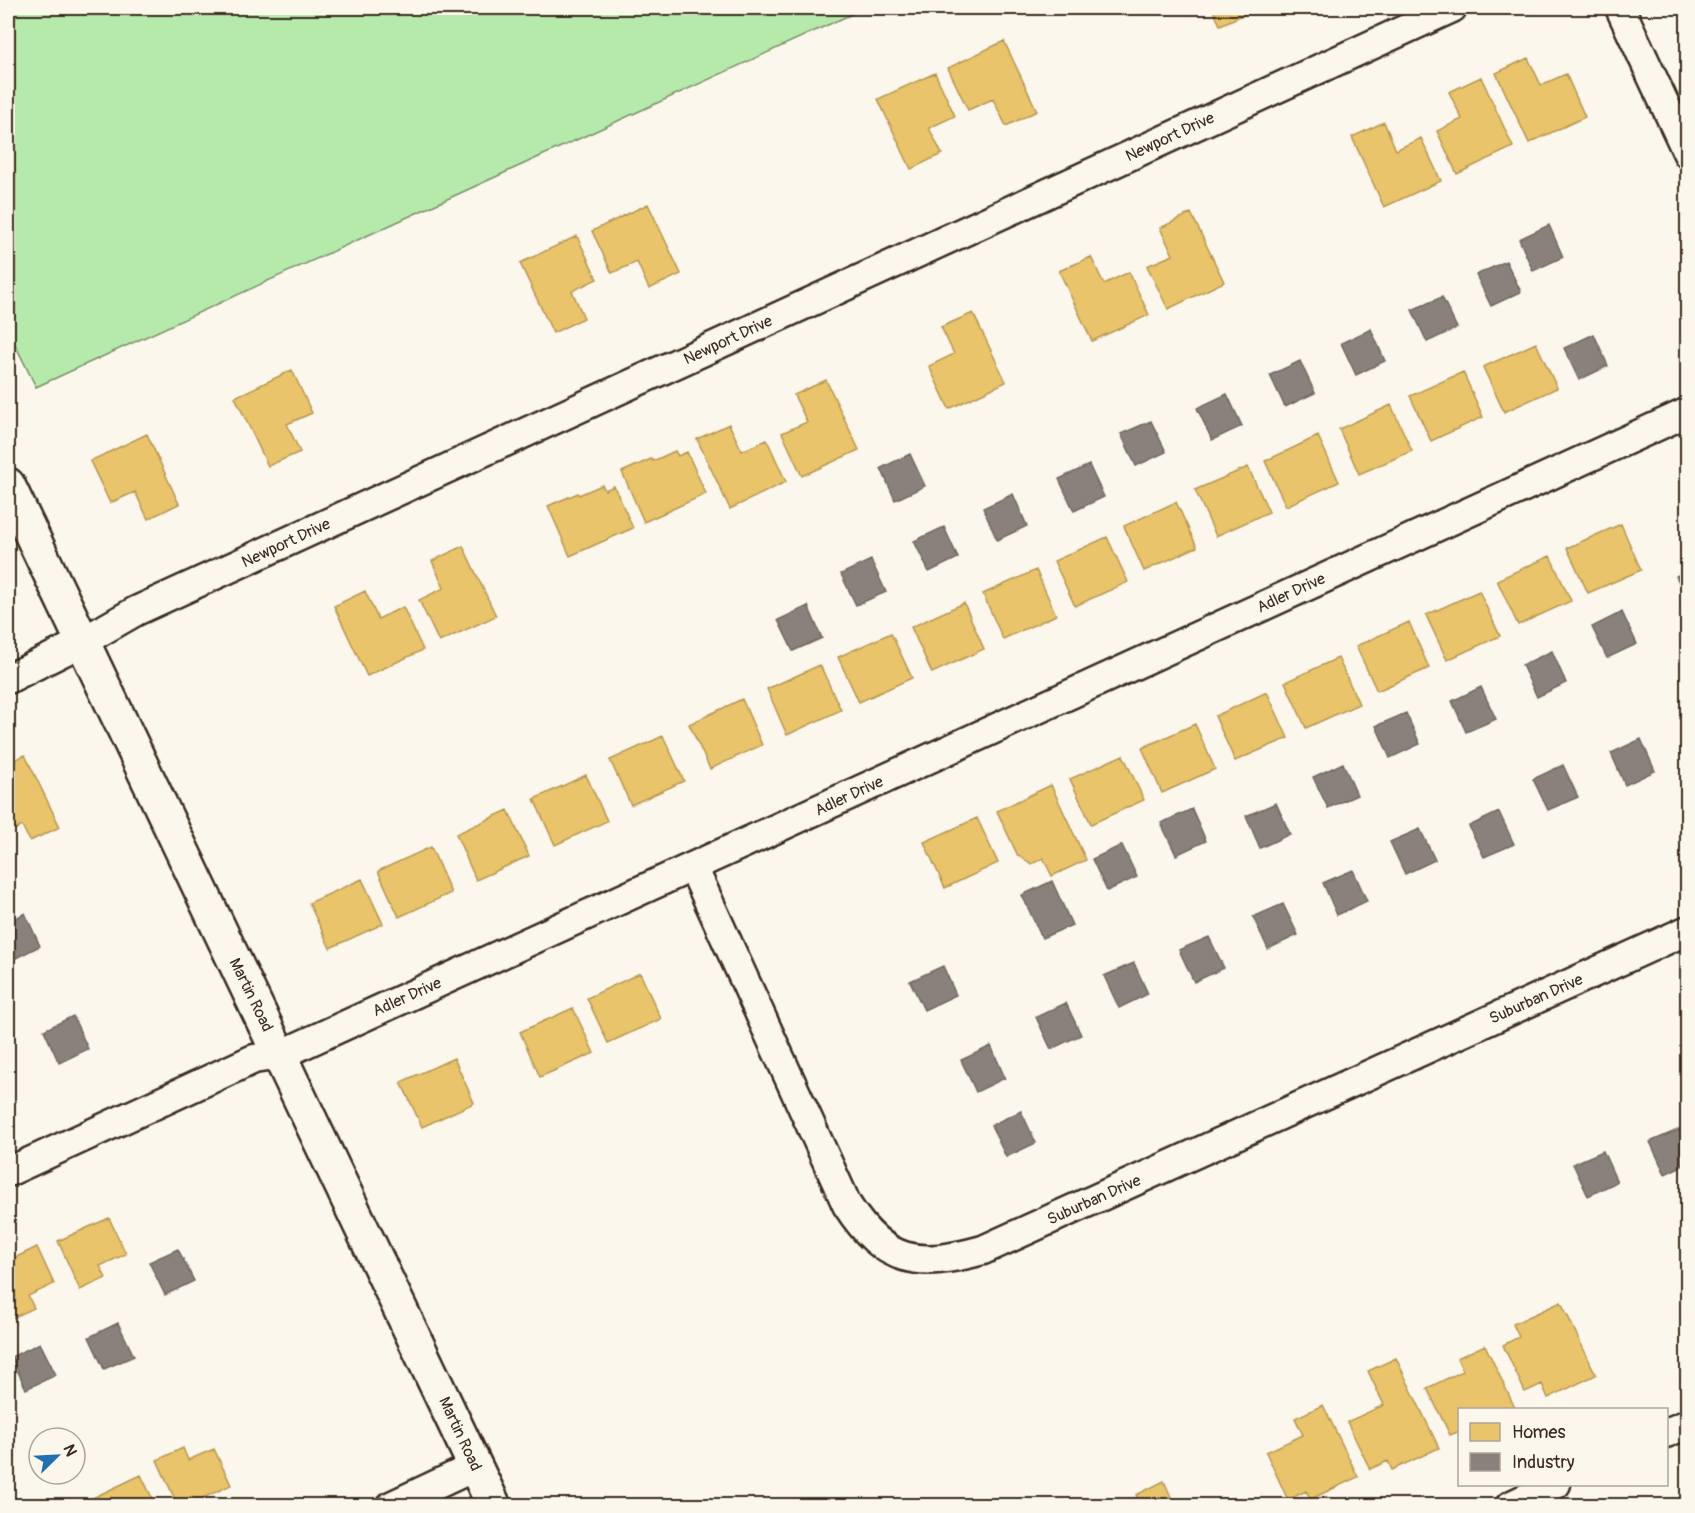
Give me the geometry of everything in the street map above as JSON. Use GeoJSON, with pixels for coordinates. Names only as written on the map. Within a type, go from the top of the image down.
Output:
{"type":"FeatureCollection","features":[{"type":"Feature","properties":{"kind":"street","name":"Newport Drive"},"geometry":{"type":"LineString","coordinates":[[8,679],[147,606],[1452,8]]}},
{"type":"Feature","properties":{"kind":"street"},"geometry":{"type":"LineString","coordinates":[[1620,8],[1688,154]]}},
{"type":"Feature","properties":{"kind":"street","name":"Adler Drive"},"geometry":{"type":"LineString","coordinates":[[8,1172],[254,1059],[280,1055],[1688,412]]}},
{"type":"Feature","properties":{"kind":"street","name":"Martin Road"},"geometry":{"type":"LineString","coordinates":[[8,485],[494,1506]]}},
{"type":"Feature","properties":{"kind":"street","name":"Suburban Drive"},"geometry":{"type":"LineString","coordinates":[[693,867],[847,1205],[861,1227],[880,1245],[900,1255],[921,1260],[949,1259],[983,1250],[1688,930]]}},
{"type":"Feature","properties":{"kind":"street"},"geometry":{"type":"LineString","coordinates":[[1668,1432],[1688,1424]]}},
{"type":"Feature","properties":{"kind":"street"},"geometry":{"type":"LineString","coordinates":[[391,1506],[476,1466]]}},
{"type":"Feature","properties":{"kind":"street"},"geometry":{"type":"LineString","coordinates":[[1510,1506],[1554,1486]]}},
{"type":"Feature","properties":{"kind":"green space"},"geometry":{"type":"Polygon","coordinates":[[[8,8],[865,8],[36,387],[8,330],[8,8]]]}},
{"type":"Feature","properties":{"kind":"building: Homes"},"geometry":{"type":"Polygon","coordinates":[[[1212,8],[1251,8],[1252,11],[1220,25],[1212,8]]]}},
{"type":"Feature","properties":{"kind":"building: Homes"},"geometry":{"type":"Polygon","coordinates":[[[1004,41],[1037,111],[1006,126],[993,99],[968,110],[948,68],[1004,41]]]}},
{"type":"Feature","properties":{"kind":"building: Homes"},"geometry":{"type":"Polygon","coordinates":[[[1528,58],[1541,85],[1566,74],[1585,117],[1529,143],[1496,73],[1528,58]]]}},
{"type":"Feature","properties":{"kind":"building: Homes"},"geometry":{"type":"Polygon","coordinates":[[[935,73],[955,116],[929,128],[942,154],[911,169],[878,99],[935,73]]]}},
{"type":"Feature","properties":{"kind":"building: Homes"},"geometry":{"type":"Polygon","coordinates":[[[1481,77],[1513,147],[1457,174],[1437,131],[1462,119],[1449,92],[1481,77]]]}},
{"type":"Feature","properties":{"kind":"building: Homes"},"geometry":{"type":"Polygon","coordinates":[[[1384,122],[1396,150],[1421,138],[1441,181],[1384,207],[1352,137],[1384,122]]]}},
{"type":"Feature","properties":{"kind":"building: Homes"},"geometry":{"type":"Polygon","coordinates":[[[648,204],[681,274],[649,289],[637,262],[612,273],[592,231],[648,204]]]}},
{"type":"Feature","properties":{"kind":"building: Homes"},"geometry":{"type":"Polygon","coordinates":[[[1191,213],[1224,282],[1168,309],[1147,266],[1173,255],[1160,228],[1191,213]]]}},
{"type":"Feature","properties":{"kind":"building: Homes"},"geometry":{"type":"Polygon","coordinates":[[[577,236],[597,279],[572,291],[584,318],[553,333],[520,263],[577,236]]]}},
{"type":"Feature","properties":{"kind":"building: Homes"},"geometry":{"type":"Polygon","coordinates":[[[1091,257],[1104,284],[1129,272],[1149,315],[1092,341],[1059,271],[1091,257]]]}},
{"type":"Feature","properties":{"kind":"building: Homes"},"geometry":{"type":"Polygon","coordinates":[[[973,313],[1006,382],[949,409],[929,366],[954,354],[941,327],[973,313]]]}},
{"type":"Feature","properties":{"kind":"building: Homes"},"geometry":{"type":"Polygon","coordinates":[[[1536,343],[1557,388],[1504,412],[1483,367],[1536,343]]]}},
{"type":"Feature","properties":{"kind":"building: Homes"},"geometry":{"type":"Polygon","coordinates":[[[292,370],[312,413],[287,424],[300,452],[268,466],[235,397],[292,370]]]}},
{"type":"Feature","properties":{"kind":"building: Homes"},"geometry":{"type":"Polygon","coordinates":[[[1463,372],[1483,417],[1431,441],[1410,396],[1463,372]]]}},
{"type":"Feature","properties":{"kind":"building: Homes"},"geometry":{"type":"Polygon","coordinates":[[[826,380],[859,450],[802,476],[782,433],[807,422],[794,395],[826,380]]]}},
{"type":"Feature","properties":{"kind":"building: Homes"},"geometry":{"type":"Polygon","coordinates":[[[1391,405],[1412,451],[1359,474],[1339,429],[1391,405]]]}},
{"type":"Feature","properties":{"kind":"building: Homes"},"geometry":{"type":"Polygon","coordinates":[[[729,424],[742,451],[767,440],[786,482],[730,509],[697,439],[729,424]]]}},
{"type":"Feature","properties":{"kind":"building: Homes"},"geometry":{"type":"Polygon","coordinates":[[[147,434],[179,504],[148,519],[135,492],[110,503],[90,461],[147,434]]]}},
{"type":"Feature","properties":{"kind":"building: Homes"},"geometry":{"type":"Polygon","coordinates":[[[1318,436],[1339,482],[1286,506],[1265,461],[1318,436]]]}},
{"type":"Feature","properties":{"kind":"building: Homes"},"geometry":{"type":"Polygon","coordinates":[[[675,451],[678,456],[687,452],[706,494],[644,522],[622,472],[675,451]]]}},
{"type":"Feature","properties":{"kind":"building: Homes"},"geometry":{"type":"Polygon","coordinates":[[[1248,467],[1269,512],[1216,536],[1195,490],[1248,467]]]}},
{"type":"Feature","properties":{"kind":"building: Homes"},"geometry":{"type":"Polygon","coordinates":[[[602,485],[605,490],[614,486],[633,528],[570,556],[548,506],[602,485]]]}},
{"type":"Feature","properties":{"kind":"building: Homes"},"geometry":{"type":"Polygon","coordinates":[[[1176,502],[1197,547],[1144,571],[1124,526],[1176,502]]]}},
{"type":"Feature","properties":{"kind":"building: Homes"},"geometry":{"type":"Polygon","coordinates":[[[1621,524],[1641,570],[1588,593],[1567,548],[1621,524]]]}},
{"type":"Feature","properties":{"kind":"building: Homes"},"geometry":{"type":"Polygon","coordinates":[[[1107,537],[1128,582],[1075,606],[1054,561],[1107,537]]]}},
{"type":"Feature","properties":{"kind":"building: Homes"},"geometry":{"type":"Polygon","coordinates":[[[463,546],[496,616],[439,642],[419,600],[444,588],[432,561],[463,546]]]}},
{"type":"Feature","properties":{"kind":"building: Homes"},"geometry":{"type":"Polygon","coordinates":[[[1550,556],[1571,601],[1518,625],[1497,580],[1550,556]]]}},
{"type":"Feature","properties":{"kind":"building: Homes"},"geometry":{"type":"Polygon","coordinates":[[[1036,570],[1056,615],[1003,639],[983,594],[1036,570]]]}},
{"type":"Feature","properties":{"kind":"building: Homes"},"geometry":{"type":"Polygon","coordinates":[[[365,591],[378,619],[403,607],[423,650],[367,676],[334,606],[365,591]]]}},
{"type":"Feature","properties":{"kind":"building: Homes"},"geometry":{"type":"Polygon","coordinates":[[[1479,591],[1500,636],[1447,660],[1426,615],[1479,591]]]}},
{"type":"Feature","properties":{"kind":"building: Homes"},"geometry":{"type":"Polygon","coordinates":[[[964,603],[984,649],[932,673],[911,627],[964,603]]]}},
{"type":"Feature","properties":{"kind":"building: Homes"},"geometry":{"type":"Polygon","coordinates":[[[1409,622],[1429,668],[1377,691],[1356,646],[1409,622]]]}},
{"type":"Feature","properties":{"kind":"building: Homes"},"geometry":{"type":"Polygon","coordinates":[[[891,633],[912,678],[859,702],[838,657],[891,633]]]}},
{"type":"Feature","properties":{"kind":"building: Homes"},"geometry":{"type":"Polygon","coordinates":[[[1338,658],[1359,704],[1306,728],[1285,682],[1338,658]]]}},
{"type":"Feature","properties":{"kind":"building: Homes"},"geometry":{"type":"Polygon","coordinates":[[[820,665],[841,710],[787,735],[767,689],[820,665]]]}},
{"type":"Feature","properties":{"kind":"building: Homes"},"geometry":{"type":"Polygon","coordinates":[[[1267,692],[1288,738],[1235,761],[1215,716],[1267,692]]]}},
{"type":"Feature","properties":{"kind":"building: Homes"},"geometry":{"type":"Polygon","coordinates":[[[742,699],[762,745],[710,769],[689,724],[742,699]]]}},
{"type":"Feature","properties":{"kind":"building: Homes"},"geometry":{"type":"Polygon","coordinates":[[[1195,724],[1215,769],[1162,793],[1142,748],[1195,724]]]}},
{"type":"Feature","properties":{"kind":"building: Homes"},"geometry":{"type":"Polygon","coordinates":[[[663,736],[684,781],[631,805],[610,760],[663,736]]]}},
{"type":"Feature","properties":{"kind":"building: Homes"},"geometry":{"type":"Polygon","coordinates":[[[25,755],[60,827],[30,841],[22,826],[8,833],[8,763],[25,755]]]}},
{"type":"Feature","properties":{"kind":"building: Homes"},"geometry":{"type":"Polygon","coordinates":[[[1123,755],[1144,800],[1091,824],[1070,779],[1123,755]]]}},
{"type":"Feature","properties":{"kind":"building: Homes"},"geometry":{"type":"Polygon","coordinates":[[[586,775],[607,821],[555,845],[534,799],[586,775]]]}},
{"type":"Feature","properties":{"kind":"building: Homes"},"geometry":{"type":"Polygon","coordinates":[[[1051,785],[1086,860],[1052,876],[1043,858],[1032,864],[1018,856],[997,811],[1051,785]]]}},
{"type":"Feature","properties":{"kind":"building: Homes"},"geometry":{"type":"Polygon","coordinates":[[[508,810],[529,856],[476,880],[456,834],[508,810]]]}},
{"type":"Feature","properties":{"kind":"building: Homes"},"geometry":{"type":"Polygon","coordinates":[[[977,818],[998,863],[945,888],[924,842],[977,818]]]}},
{"type":"Feature","properties":{"kind":"building: Homes"},"geometry":{"type":"Polygon","coordinates":[[[431,847],[451,893],[399,917],[378,871],[431,847]]]}},
{"type":"Feature","properties":{"kind":"building: Homes"},"geometry":{"type":"Polygon","coordinates":[[[362,879],[383,924],[330,948],[309,903],[362,879]]]}},
{"type":"Feature","properties":{"kind":"building: Homes"},"geometry":{"type":"Polygon","coordinates":[[[640,973],[661,1019],[608,1043],[587,998],[640,973]]]}},
{"type":"Feature","properties":{"kind":"building: Homes"},"geometry":{"type":"Polygon","coordinates":[[[573,1008],[594,1053],[540,1077],[520,1032],[573,1008]]]}},
{"type":"Feature","properties":{"kind":"building: Homes"},"geometry":{"type":"Polygon","coordinates":[[[454,1058],[474,1103],[422,1127],[401,1082],[454,1058]]]}},
{"type":"Feature","properties":{"kind":"building: Homes"},"geometry":{"type":"Polygon","coordinates":[[[109,1218],[126,1254],[100,1266],[106,1278],[80,1290],[58,1241],[109,1218]]]}},
{"type":"Feature","properties":{"kind":"building: Homes"},"geometry":{"type":"Polygon","coordinates":[[[37,1247],[54,1284],[28,1296],[34,1308],[8,1320],[8,1261],[37,1247]]]}},
{"type":"Feature","properties":{"kind":"building: Homes"},"geometry":{"type":"Polygon","coordinates":[[[1561,1302],[1596,1375],[1548,1398],[1542,1384],[1525,1392],[1503,1345],[1519,1337],[1513,1324],[1561,1302]]]}},
{"type":"Feature","properties":{"kind":"building: Homes"},"geometry":{"type":"Polygon","coordinates":[[[1485,1345],[1515,1408],[1458,1408],[1458,1432],[1450,1435],[1427,1388],[1463,1371],[1457,1358],[1485,1345]]]}},
{"type":"Feature","properties":{"kind":"building: Homes"},"geometry":{"type":"Polygon","coordinates":[[[1396,1358],[1439,1448],[1392,1470],[1388,1461],[1370,1469],[1347,1422],[1384,1405],[1368,1371],[1396,1358]]]}},
{"type":"Feature","properties":{"kind":"building: Homes"},"geometry":{"type":"Polygon","coordinates":[[[1323,1405],[1358,1477],[1311,1499],[1306,1491],[1288,1500],[1266,1452],[1303,1435],[1295,1418],[1323,1405]]]}},
{"type":"Feature","properties":{"kind":"building: Homes"},"geometry":{"type":"Polygon","coordinates":[[[183,1448],[188,1460],[214,1449],[231,1485],[186,1506],[178,1506],[157,1460],[183,1448]]]}},
{"type":"Feature","properties":{"kind":"building: Homes"},"geometry":{"type":"Polygon","coordinates":[[[141,1475],[156,1506],[83,1506],[82,1503],[141,1475]]]}},
{"type":"Feature","properties":{"kind":"building: Homes"},"geometry":{"type":"Polygon","coordinates":[[[1164,1481],[1175,1506],[1141,1506],[1136,1495],[1164,1481]]]}},
{"type":"Feature","properties":{"kind":"building: Industry"},"geometry":{"type":"Polygon","coordinates":[[[1549,225],[1563,257],[1533,271],[1519,239],[1549,225]]]}},
{"type":"Feature","properties":{"kind":"building: Industry"},"geometry":{"type":"Polygon","coordinates":[[[1506,261],[1521,292],[1491,306],[1476,275],[1506,261]]]}},
{"type":"Feature","properties":{"kind":"building: Industry"},"geometry":{"type":"Polygon","coordinates":[[[1442,297],[1457,328],[1427,342],[1412,310],[1442,297]]]}},
{"type":"Feature","properties":{"kind":"building: Industry"},"geometry":{"type":"Polygon","coordinates":[[[1371,329],[1385,361],[1356,375],[1341,343],[1371,329]]]}},
{"type":"Feature","properties":{"kind":"building: Industry"},"geometry":{"type":"Polygon","coordinates":[[[1594,334],[1608,366],[1579,380],[1564,348],[1594,334]]]}},
{"type":"Feature","properties":{"kind":"building: Industry"},"geometry":{"type":"Polygon","coordinates":[[[1300,361],[1315,393],[1285,407],[1270,375],[1300,361]]]}},
{"type":"Feature","properties":{"kind":"building: Industry"},"geometry":{"type":"Polygon","coordinates":[[[1227,394],[1242,426],[1212,440],[1197,408],[1227,394]]]}},
{"type":"Feature","properties":{"kind":"building: Industry"},"geometry":{"type":"Polygon","coordinates":[[[1151,421],[1166,452],[1136,466],[1121,434],[1151,421]]]}},
{"type":"Feature","properties":{"kind":"building: Industry"},"geometry":{"type":"Polygon","coordinates":[[[910,454],[925,486],[895,500],[881,468],[910,454]]]}},
{"type":"Feature","properties":{"kind":"building: Industry"},"geometry":{"type":"Polygon","coordinates":[[[1089,465],[1104,497],[1074,511],[1059,479],[1089,465]]]}},
{"type":"Feature","properties":{"kind":"building: Industry"},"geometry":{"type":"Polygon","coordinates":[[[1013,494],[1027,526],[997,540],[983,508],[1013,494]]]}},
{"type":"Feature","properties":{"kind":"building: Industry"},"geometry":{"type":"Polygon","coordinates":[[[944,527],[958,558],[929,572],[914,541],[944,527]]]}},
{"type":"Feature","properties":{"kind":"building: Industry"},"geometry":{"type":"Polygon","coordinates":[[[871,560],[886,592],[856,605],[841,574],[871,560]]]}},
{"type":"Feature","properties":{"kind":"building: Industry"},"geometry":{"type":"Polygon","coordinates":[[[1688,570],[1688,601],[1676,576],[1688,570]]]}},
{"type":"Feature","properties":{"kind":"building: Industry"},"geometry":{"type":"Polygon","coordinates":[[[808,606],[822,638],[793,651],[778,620],[808,606]]]}},
{"type":"Feature","properties":{"kind":"building: Industry"},"geometry":{"type":"Polygon","coordinates":[[[1622,612],[1637,644],[1607,658],[1592,627],[1622,612]]]}},
{"type":"Feature","properties":{"kind":"building: Industry"},"geometry":{"type":"Polygon","coordinates":[[[1552,651],[1566,683],[1537,697],[1522,665],[1552,651]]]}},
{"type":"Feature","properties":{"kind":"building: Industry"},"geometry":{"type":"Polygon","coordinates":[[[1481,687],[1496,719],[1466,732],[1452,701],[1481,687]]]}},
{"type":"Feature","properties":{"kind":"building: Industry"},"geometry":{"type":"Polygon","coordinates":[[[1406,713],[1420,744],[1390,758],[1376,726],[1406,713]]]}},
{"type":"Feature","properties":{"kind":"building: Industry"},"geometry":{"type":"Polygon","coordinates":[[[1641,739],[1655,771],[1625,785],[1611,753],[1641,739]]]}},
{"type":"Feature","properties":{"kind":"building: Industry"},"geometry":{"type":"Polygon","coordinates":[[[1343,763],[1357,795],[1328,808],[1313,777],[1343,763]]]}},
{"type":"Feature","properties":{"kind":"building: Industry"},"geometry":{"type":"Polygon","coordinates":[[[1563,765],[1578,797],[1548,810],[1533,779],[1563,765]]]}},
{"type":"Feature","properties":{"kind":"building: Industry"},"geometry":{"type":"Polygon","coordinates":[[[1276,803],[1290,834],[1260,848],[1246,816],[1276,803]]]}},
{"type":"Feature","properties":{"kind":"building: Industry"},"geometry":{"type":"Polygon","coordinates":[[[1192,809],[1206,841],[1176,855],[1161,823],[1192,809]]]}},
{"type":"Feature","properties":{"kind":"building: Industry"},"geometry":{"type":"Polygon","coordinates":[[[1499,812],[1514,844],[1484,857],[1469,826],[1499,812]]]}},
{"type":"Feature","properties":{"kind":"building: Industry"},"geometry":{"type":"Polygon","coordinates":[[[1420,829],[1435,860],[1405,874],[1390,842],[1420,829]]]}},
{"type":"Feature","properties":{"kind":"building: Industry"},"geometry":{"type":"Polygon","coordinates":[[[1122,845],[1137,877],[1107,891],[1092,859],[1122,845]]]}},
{"type":"Feature","properties":{"kind":"building: Industry"},"geometry":{"type":"Polygon","coordinates":[[[1353,870],[1367,901],[1337,915],[1323,883],[1353,870]]]}},
{"type":"Feature","properties":{"kind":"building: Industry"},"geometry":{"type":"Polygon","coordinates":[[[1052,881],[1072,925],[1042,938],[1022,895],[1052,881]]]}},
{"type":"Feature","properties":{"kind":"building: Industry"},"geometry":{"type":"Polygon","coordinates":[[[1283,904],[1298,935],[1268,949],[1253,917],[1283,904]]]}},
{"type":"Feature","properties":{"kind":"building: Industry"},"geometry":{"type":"Polygon","coordinates":[[[25,913],[40,946],[12,960],[8,951],[8,922],[25,913]]]}},
{"type":"Feature","properties":{"kind":"building: Industry"},"geometry":{"type":"Polygon","coordinates":[[[1209,937],[1224,968],[1194,982],[1179,950],[1209,937]]]}},
{"type":"Feature","properties":{"kind":"building: Industry"},"geometry":{"type":"Polygon","coordinates":[[[1134,963],[1148,994],[1119,1008],[1104,976],[1134,963]]]}},
{"type":"Feature","properties":{"kind":"building: Industry"},"geometry":{"type":"Polygon","coordinates":[[[943,966],[956,995],[924,1010],[910,981],[943,966]]]}},
{"type":"Feature","properties":{"kind":"building: Industry"},"geometry":{"type":"Polygon","coordinates":[[[1066,1003],[1081,1035],[1051,1049],[1036,1017],[1066,1003]]]}},
{"type":"Feature","properties":{"kind":"building: Industry"},"geometry":{"type":"Polygon","coordinates":[[[73,1016],[88,1049],[59,1063],[44,1030],[73,1016]]]}},
{"type":"Feature","properties":{"kind":"building: Industry"},"geometry":{"type":"Polygon","coordinates":[[[991,1046],[1005,1078],[976,1092],[961,1060],[991,1046]]]}},
{"type":"Feature","properties":{"kind":"building: Industry"},"geometry":{"type":"Polygon","coordinates":[[[1021,1111],[1036,1143],[1006,1157],[991,1125],[1021,1111]]]}},
{"type":"Feature","properties":{"kind":"building: Industry"},"geometry":{"type":"Polygon","coordinates":[[[1680,1129],[1688,1145],[1688,1163],[1665,1174],[1650,1142],[1680,1129]]]}},
{"type":"Feature","properties":{"kind":"building: Industry"},"geometry":{"type":"Polygon","coordinates":[[[1603,1151],[1617,1182],[1588,1196],[1573,1164],[1603,1151]]]}},
{"type":"Feature","properties":{"kind":"building: Industry"},"geometry":{"type":"Polygon","coordinates":[[[178,1249],[194,1281],[165,1295],[149,1262],[178,1249]]]}},
{"type":"Feature","properties":{"kind":"building: Industry"},"geometry":{"type":"Polygon","coordinates":[[[118,1323],[134,1356],[104,1369],[89,1337],[118,1323]]]}},
{"type":"Feature","properties":{"kind":"building: Industry"},"geometry":{"type":"Polygon","coordinates":[[[40,1343],[56,1375],[26,1389],[11,1357],[40,1343]]]}}]}
